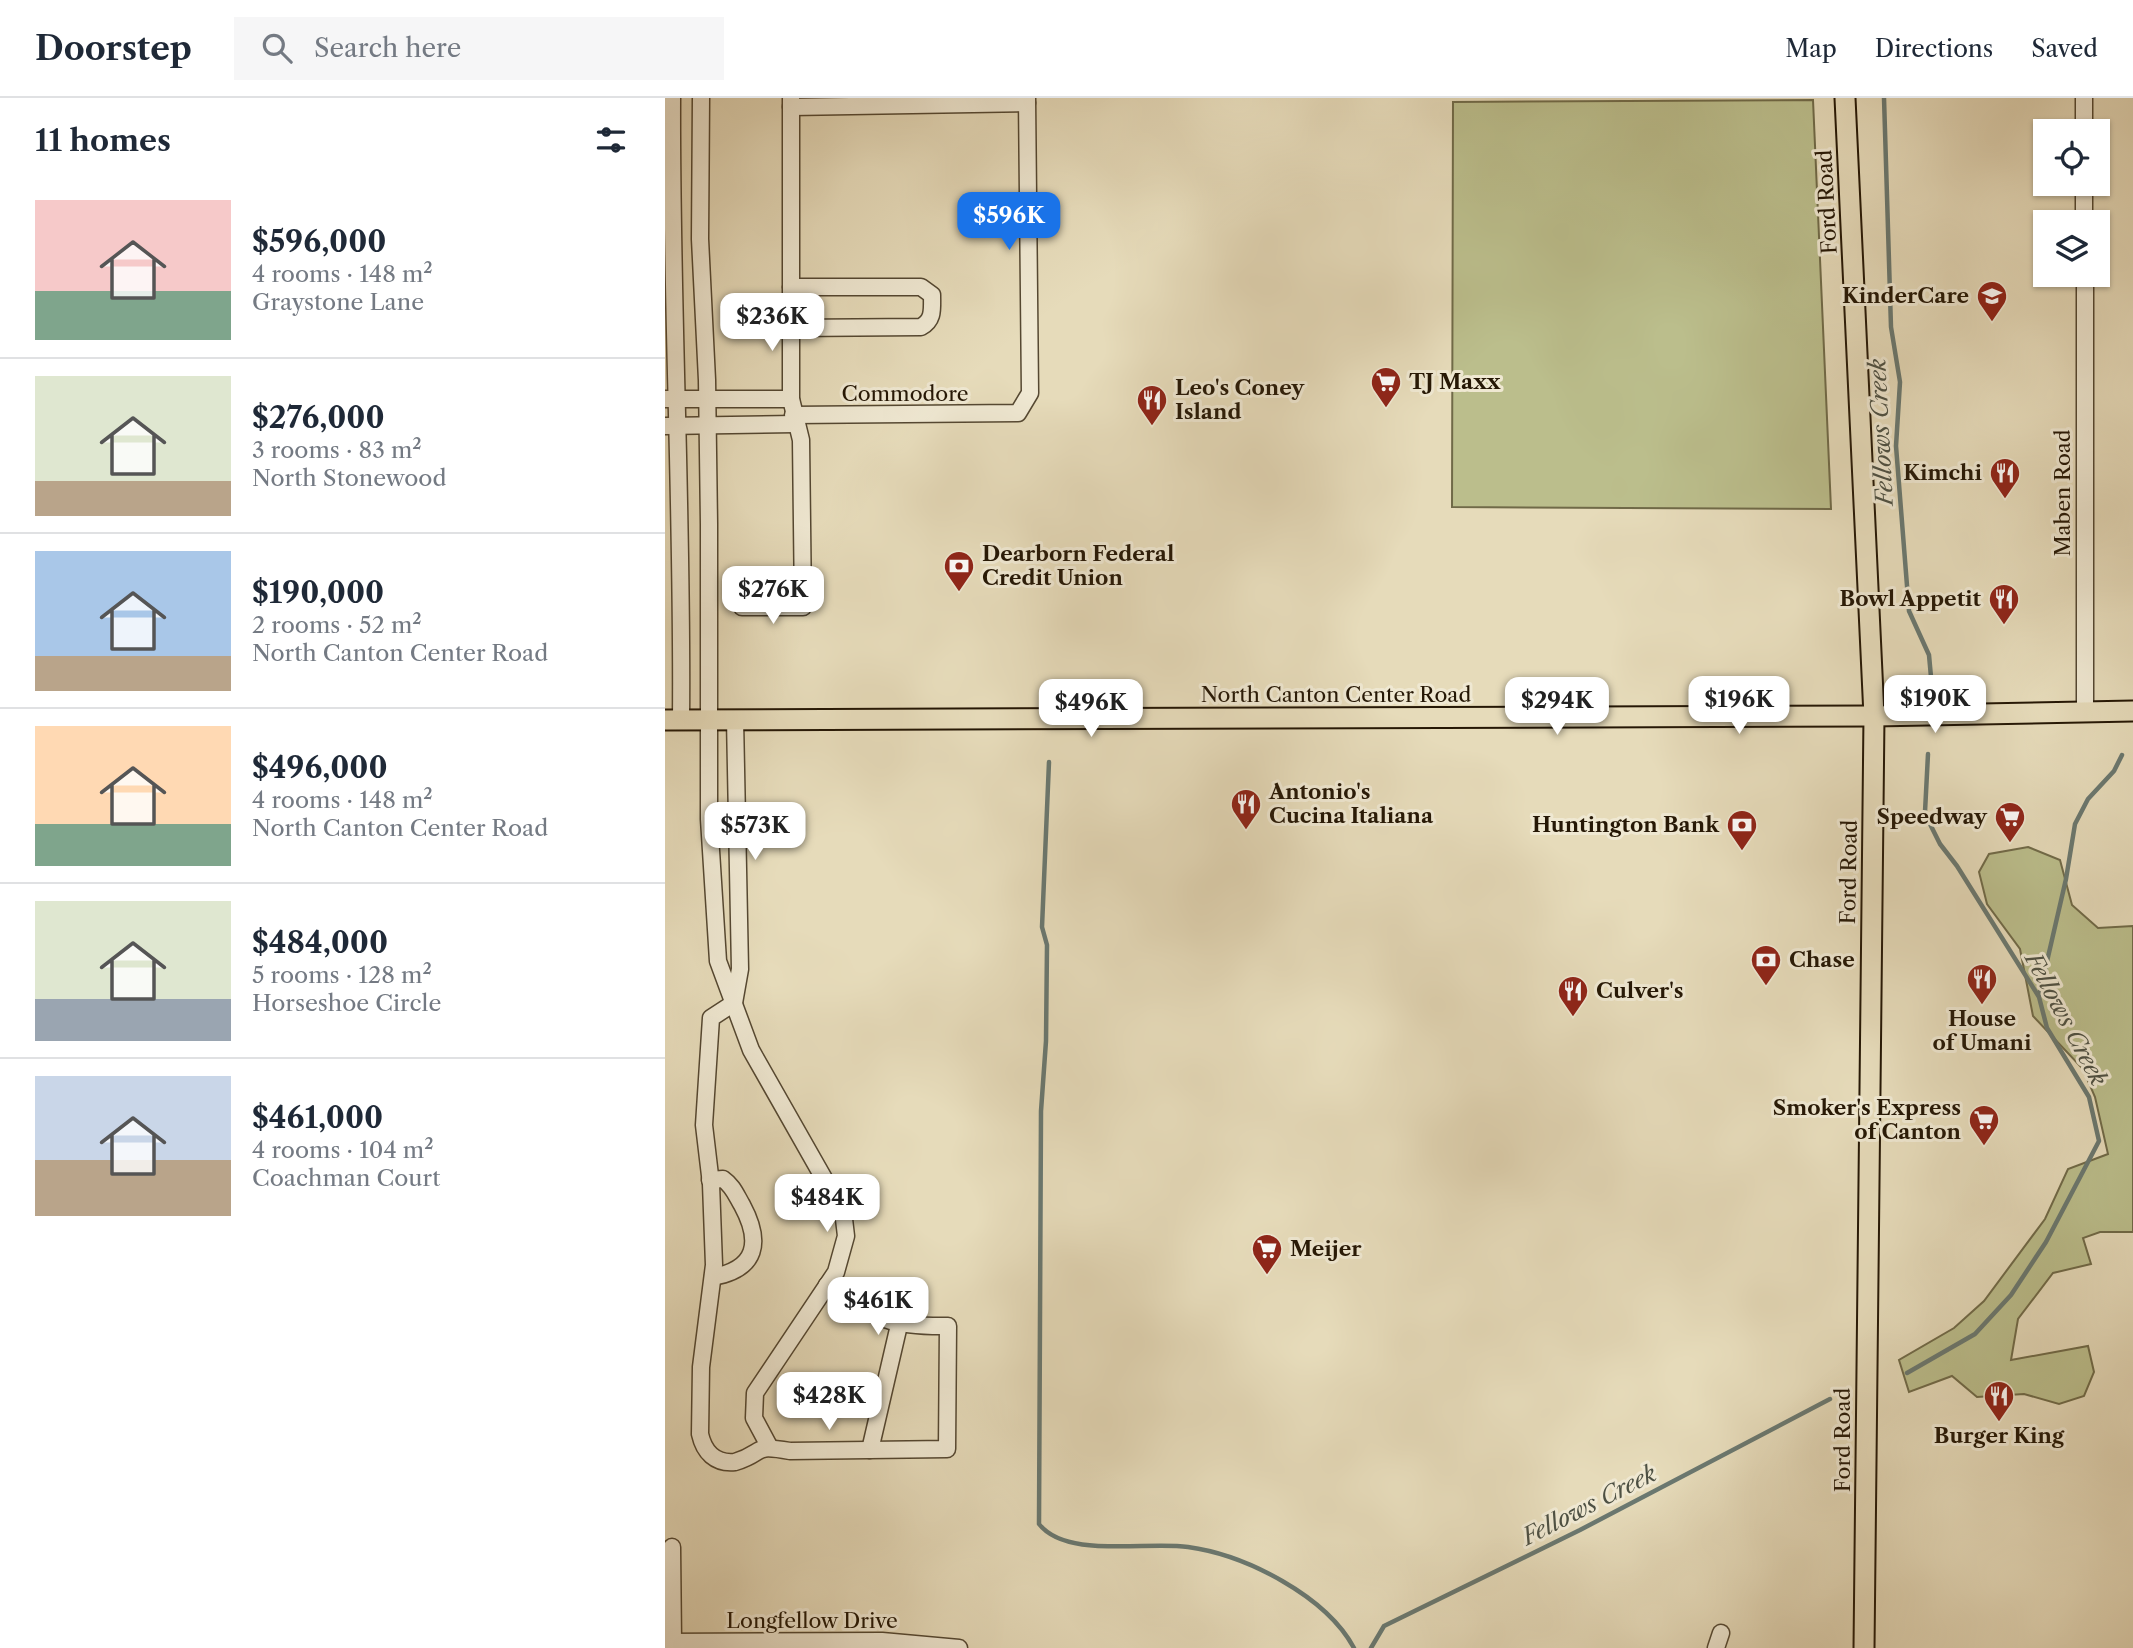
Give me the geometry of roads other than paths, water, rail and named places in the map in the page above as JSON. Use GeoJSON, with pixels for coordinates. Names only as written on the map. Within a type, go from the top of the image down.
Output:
{"type":"FeatureCollection","features":[{"type":"Feature","properties":{"kind":"main road","name":"Ford Road"},"geometry":{"type":"LineString","coordinates":[[1845,98],[1874,716],[1864,1648]]}},
{"type":"Feature","properties":{"kind":"main road","name":"North Canton Center Road"},"geometry":{"type":"LineString","coordinates":[[673,720],[1874,716],[2133,711]]}},
{"type":"Feature","properties":{"kind":"street"},"geometry":{"type":"LineString","coordinates":[[672,98],[672,426],[682,576],[673,720]]}},
{"type":"Feature","properties":{"kind":"street"},"geometry":{"type":"LineString","coordinates":[[701,98],[700,239],[707,399],[709,789],[718,961],[751,1050],[844,1219],[843,1254],[827,1285],[755,1393],[754,1418],[769,1446]]}},
{"type":"Feature","properties":{"kind":"street"},"geometry":{"type":"LineString","coordinates":[[2084,98],[2084,119]]}},
{"type":"Feature","properties":{"kind":"street"},"geometry":{"type":"LineString","coordinates":[[742,607],[803,607],[801,440],[793,413],[791,102],[1027,101]]}},
{"type":"Feature","properties":{"kind":"street","name":"Commodore"},"geometry":{"type":"LineString","coordinates":[[793,413],[1018,413],[1030,393],[1027,101]]}},
{"type":"Feature","properties":{"kind":"street"},"geometry":{"type":"LineString","coordinates":[[791,287],[921,288],[932,295],[932,316],[928,324],[921,327],[791,328]]}},
{"type":"Feature","properties":{"kind":"street","name":"Maben Road"},"geometry":{"type":"LineString","coordinates":[[2085,287],[2085,711]]}},
{"type":"Feature","properties":{"kind":"street"},"geometry":{"type":"LineString","coordinates":[[672,399],[707,399],[793,413]]}},
{"type":"Feature","properties":{"kind":"street"},"geometry":{"type":"LineString","coordinates":[[672,426],[706,425],[793,413]]}},
{"type":"Feature","properties":{"kind":"street"},"geometry":{"type":"LineString","coordinates":[[682,576],[709,576]]}},
{"type":"Feature","properties":{"kind":"street"},"geometry":{"type":"LineString","coordinates":[[735,719],[740,969],[734,1003],[711,1018],[704,1125],[710,1180],[713,1277],[701,1367],[702,1445],[712,1457],[728,1463],[741,1460],[758,1449],[769,1446],[790,1451],[947,1449],[948,1326],[899,1325],[869,1313],[827,1285]]}},
{"type":"Feature","properties":{"kind":"street"},"geometry":{"type":"LineString","coordinates":[[709,789],[735,788]]}},
{"type":"Feature","properties":{"kind":"street"},"geometry":{"type":"LineString","coordinates":[[714,911],[738,910]]}},
{"type":"Feature","properties":{"kind":"street"},"geometry":{"type":"LineString","coordinates":[[710,1180],[723,1179],[731,1184],[752,1224],[754,1237],[752,1252],[745,1263],[734,1273],[713,1277]]}},
{"type":"Feature","properties":{"kind":"street"},"geometry":{"type":"LineString","coordinates":[[870,1450],[899,1325]]}},
{"type":"Feature","properties":{"kind":"street"},"geometry":{"type":"LineString","coordinates":[[669,1642],[672,1547]]}},
{"type":"Feature","properties":{"kind":"street","name":"Longfellow Drive"},"geometry":{"type":"LineString","coordinates":[[669,1642],[882,1641],[959,1648]]}},
{"type":"Feature","properties":{"kind":"waterway","name":"Fellows Creek"},"geometry":{"type":"LineString","coordinates":[[1884,98],[1891,327],[1900,382],[1896,446],[1909,611],[1929,655],[1931,677]]}},
{"type":"Feature","properties":{"kind":"waterway","name":"Fellows Creek"},"geometry":{"type":"LineString","coordinates":[[1907,1373],[1975,1334],[2011,1295],[2046,1242],[2099,1141],[2089,1097],[2047,1028],[2039,997],[1957,866],[1940,844],[1930,824],[1925,812],[1928,754]]}},
{"type":"Feature","properties":{"kind":"waterway"},"geometry":{"type":"LineString","coordinates":[[2039,996],[2066,879],[2075,824],[2088,799],[2114,771],[2122,755]]}},
{"type":"Feature","properties":{"kind":"waterway"},"geometry":{"type":"LineString","coordinates":[[1049,762],[1042,927],[1047,945],[1046,1041],[1041,1111],[1039,1524],[1051,1535],[1068,1542],[1108,1546],[1188,1547],[1234,1559],[1259,1569],[1304,1595],[1341,1629],[1354,1648]]}},
{"type":"Feature","properties":{"kind":"waterway","name":"Fellows Creek"},"geometry":{"type":"LineString","coordinates":[[1371,1648],[1384,1626],[1580,1530],[1830,1399]]}},
{"type":"Feature","properties":{"kind":"place","name":"KinderCare"},"geometry":{"type":"Point","coordinates":[1992,323]}},
{"type":"Feature","properties":{"kind":"place","name":"TJ Maxx"},"geometry":{"type":"Point","coordinates":[1386,409]}},
{"type":"Feature","properties":{"kind":"place","name":"Leo's Coney Island"},"geometry":{"type":"Point","coordinates":[1152,427]}},
{"type":"Feature","properties":{"kind":"place","name":"Kimchi"},"geometry":{"type":"Point","coordinates":[2005,500]}},
{"type":"Feature","properties":{"kind":"place","name":"Dearborn Federal Credit Union"},"geometry":{"type":"Point","coordinates":[959,593]}},
{"type":"Feature","properties":{"kind":"place","name":"Bowl Appetit"},"geometry":{"type":"Point","coordinates":[2004,626]}},
{"type":"Feature","properties":{"kind":"place","name":"Antonio's Cucina Italiana"},"geometry":{"type":"Point","coordinates":[1246,831]}},
{"type":"Feature","properties":{"kind":"place","name":"Speedway"},"geometry":{"type":"Point","coordinates":[2010,844]}},
{"type":"Feature","properties":{"kind":"place","name":"Huntington Bank"},"geometry":{"type":"Point","coordinates":[1742,852]}},
{"type":"Feature","properties":{"kind":"place","name":"Chase"},"geometry":{"type":"Point","coordinates":[1766,987]}},
{"type":"Feature","properties":{"kind":"place","name":"House of Umani"},"geometry":{"type":"Point","coordinates":[1982,1006]}},
{"type":"Feature","properties":{"kind":"place","name":"Culver's"},"geometry":{"type":"Point","coordinates":[1573,1018]}},
{"type":"Feature","properties":{"kind":"place","name":"Smoker's Express of Canton"},"geometry":{"type":"Point","coordinates":[1984,1147]}},
{"type":"Feature","properties":{"kind":"place","name":"Meijer"},"geometry":{"type":"Point","coordinates":[1267,1276]}},
{"type":"Feature","properties":{"kind":"place","name":"Burger King"},"geometry":{"type":"Point","coordinates":[1999,1423]}}]}
